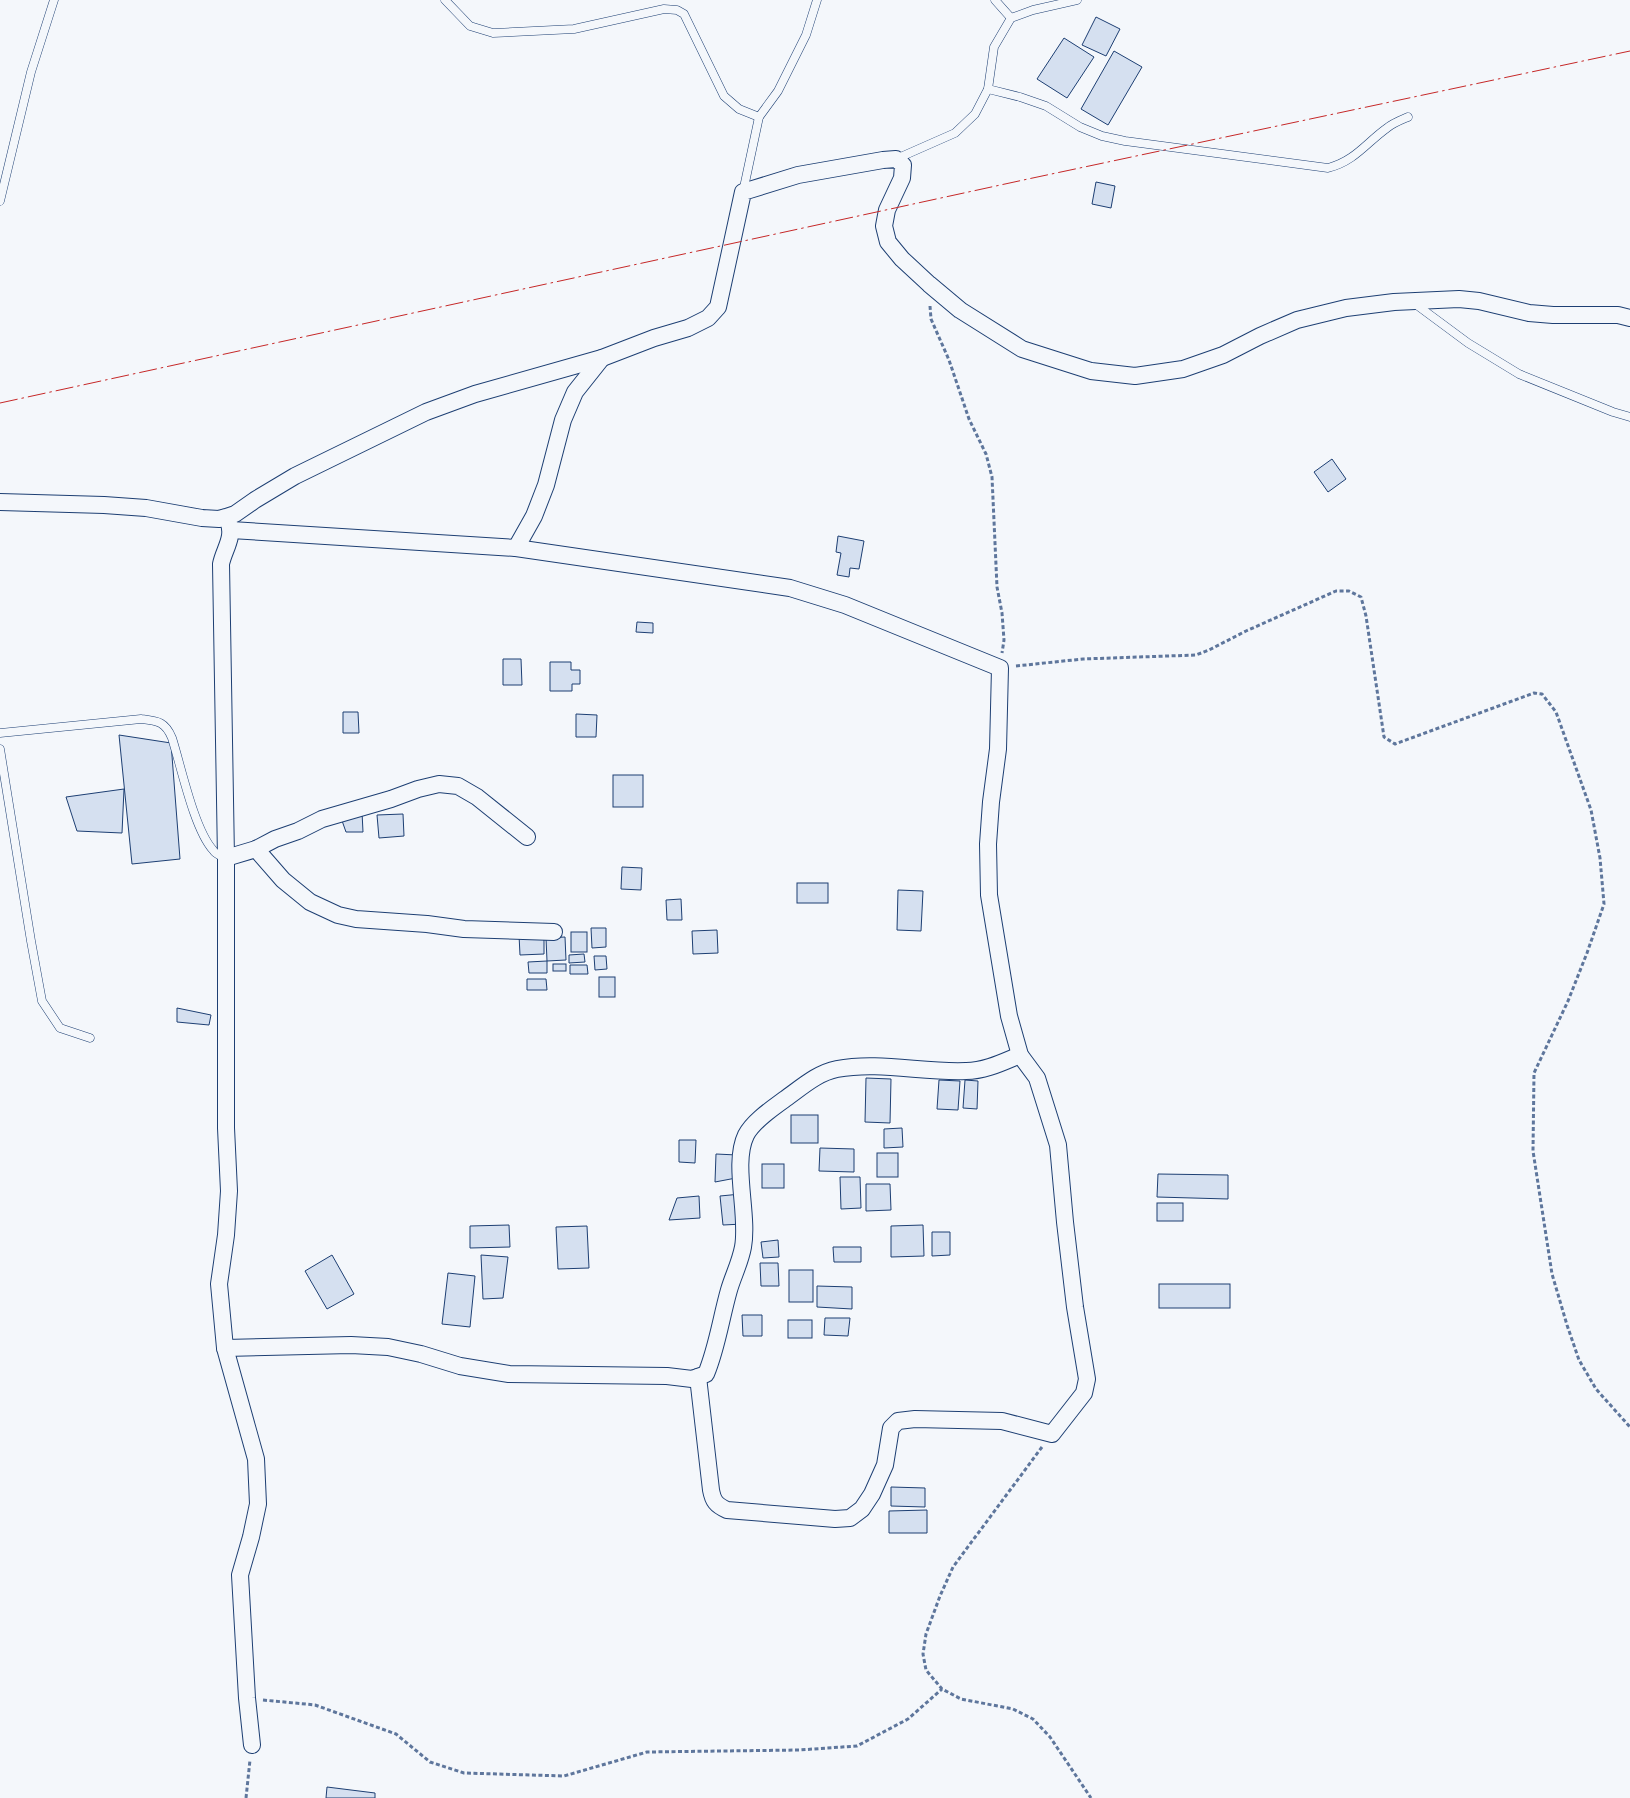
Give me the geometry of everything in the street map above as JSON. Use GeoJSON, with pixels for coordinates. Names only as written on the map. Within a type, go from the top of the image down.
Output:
{"type":"FeatureCollection","features":[{"type":"Feature","properties":{"kind":"street"},"geometry":{"type":"LineString","coordinates":[[252,1745],[247,1698],[240,1576],[258,1504],[256,1459],[225,1348],[219,1284],[226,1235],[229,1191],[226,1128],[226,858],[221,564],[223,553],[231,536],[229,524],[235,514],[295,476],[426,412],[475,394],[602,358],[654,338],[688,328],[708,318],[718,307],[724,285],[732,234],[742,192],[798,175],[884,160],[896,159],[903,165],[902,178],[887,210],[884,226],[888,242],[902,259],[960,310],[1022,349],[1091,371],[1135,376],[1182,369],[1223,354],[1297,320],[1324,313],[1410,300],[1459,299],[1479,301],[1529,313],[1553,316],[1626,314]]}},
{"type":"Feature","properties":{"kind":"street"},"geometry":{"type":"LineString","coordinates":[[516,548],[534,516],[546,485],[562,420],[575,392],[602,358]]}},
{"type":"Feature","properties":{"kind":"street"},"geometry":{"type":"LineString","coordinates":[[0,502],[146,508],[202,518],[219,519],[229,524],[516,548],[790,588],[845,605],[1000,668],[998,749],[988,844],[990,894],[1002,983],[1009,1016],[1020,1055],[1037,1078],[1058,1145],[1075,1307],[1087,1379],[1084,1393],[1052,1434],[1002,1421],[915,1419],[898,1421],[891,1428],[885,1465],[872,1494],[862,1509],[850,1518],[835,1519],[727,1510],[718,1506],[713,1500],[711,1490],[698,1377]]}},
{"type":"Feature","properties":{"kind":"street"},"geometry":{"type":"LineString","coordinates":[[226,858],[256,849],[275,838],[322,819],[439,784],[458,786],[477,797],[527,837]]}},
{"type":"Feature","properties":{"kind":"street"},"geometry":{"type":"LineString","coordinates":[[256,849],[283,880],[303,897],[338,915],[464,929],[554,932]]}},
{"type":"Feature","properties":{"kind":"street"},"geometry":{"type":"LineString","coordinates":[[225,1348],[351,1345],[388,1347],[421,1354],[460,1366],[509,1374],[651,1376],[692,1379],[698,1377],[706,1374],[712,1360],[729,1288],[738,1268],[743,1247],[745,1222],[741,1152],[747,1134],[763,1116],[814,1077],[837,1069],[869,1067],[967,1071],[987,1068],[1020,1055]]}},
{"type":"Feature","properties":{"kind":"lane"},"geometry":{"type":"LineString","coordinates":[[0,202],[31,72],[54,0]]}},
{"type":"Feature","properties":{"kind":"lane"},"geometry":{"type":"LineString","coordinates":[[445,0],[470,26],[493,33],[574,29],[646,12],[664,9],[676,10],[684,14],[724,96],[739,109],[759,117]]}},
{"type":"Feature","properties":{"kind":"lane"},"geometry":{"type":"LineString","coordinates":[[742,192],[759,117],[778,91],[806,35],[817,0]]}},
{"type":"Feature","properties":{"kind":"lane"},"geometry":{"type":"LineString","coordinates":[[995,0],[1011,18]]}},
{"type":"Feature","properties":{"kind":"lane"},"geometry":{"type":"LineString","coordinates":[[896,159],[955,133],[975,114],[988,90],[994,46],[1011,18],[1033,10],[1078,0]]}},
{"type":"Feature","properties":{"kind":"lane"},"geometry":{"type":"LineString","coordinates":[[988,90],[1020,97],[1046,106],[1080,127],[1102,136],[1328,168],[1342,164],[1356,155],[1388,127],[1408,117]]}},
{"type":"Feature","properties":{"kind":"lane"},"geometry":{"type":"LineString","coordinates":[[1410,300],[1468,343],[1519,374],[1630,417]]}},
{"type":"Feature","properties":{"kind":"lane"},"geometry":{"type":"LineString","coordinates":[[0,733],[133,720],[158,721],[168,729],[194,812],[205,838],[218,855],[226,858]]}},
{"type":"Feature","properties":{"kind":"lane"},"geometry":{"type":"LineString","coordinates":[[0,749],[30,941],[42,1002],[60,1028],[90,1038]]}},
{"type":"Feature","properties":{"kind":"path"},"geometry":{"type":"LineString","coordinates":[[929,284],[931,319],[949,360],[969,419],[986,454],[992,478],[997,587],[1002,613],[1004,640],[1000,668],[1083,659],[1196,655],[1336,591],[1349,591],[1361,596],[1366,616],[1384,737],[1395,744],[1534,692],[1542,694],[1556,712],[1591,810],[1600,858],[1604,904],[1568,1001],[1534,1073],[1533,1151],[1552,1274],[1566,1325],[1579,1360],[1596,1389],[1630,1427]]}},
{"type":"Feature","properties":{"kind":"path"},"geometry":{"type":"LineString","coordinates":[[1052,1434],[953,1567],[926,1634],[923,1654],[926,1670],[942,1689],[961,1699],[1013,1709],[1033,1719],[1050,1737],[1091,1798]]}},
{"type":"Feature","properties":{"kind":"path"},"geometry":{"type":"LineString","coordinates":[[247,1698],[315,1706],[396,1734],[430,1762],[464,1773],[564,1776],[647,1752],[799,1750],[857,1746],[908,1719],[942,1689]]}},
{"type":"Feature","properties":{"kind":"path"},"geometry":{"type":"LineString","coordinates":[[246,1798],[252,1745]]}},
{"type":"Feature","properties":{"kind":"building"},"geometry":{"type":"Polygon","coordinates":[[[1096,17],[1120,29],[1106,56],[1082,45],[1096,17]]]}},
{"type":"Feature","properties":{"kind":"building"},"geometry":{"type":"Polygon","coordinates":[[[1064,38],[1094,57],[1067,98],[1037,79],[1064,38]]]}},
{"type":"Feature","properties":{"kind":"building"},"geometry":{"type":"Polygon","coordinates":[[[1114,51],[1142,67],[1108,125],[1081,109],[1114,51]]]}},
{"type":"Feature","properties":{"kind":"building"},"geometry":{"type":"Polygon","coordinates":[[[1096,182],[1115,186],[1111,208],[1092,204],[1096,182]]]}},
{"type":"Feature","properties":{"kind":"building"},"geometry":{"type":"Polygon","coordinates":[[[1332,459],[1346,479],[1328,492],[1314,472],[1332,459]]]}},
{"type":"Feature","properties":{"kind":"building"},"geometry":{"type":"Polygon","coordinates":[[[838,536],[864,541],[859,569],[850,568],[849,577],[837,575],[841,553],[836,552],[838,536]]]}},
{"type":"Feature","properties":{"kind":"building"},"geometry":{"type":"Polygon","coordinates":[[[637,622],[653,623],[653,633],[636,632],[637,622]]]}},
{"type":"Feature","properties":{"kind":"building"},"geometry":{"type":"Polygon","coordinates":[[[503,659],[521,659],[522,685],[503,685],[503,659]]]}},
{"type":"Feature","properties":{"kind":"building"},"geometry":{"type":"Polygon","coordinates":[[[550,662],[571,662],[571,670],[580,670],[580,684],[572,684],[572,691],[550,691],[550,662]]]}},
{"type":"Feature","properties":{"kind":"building"},"geometry":{"type":"Polygon","coordinates":[[[343,712],[358,712],[359,733],[343,733],[343,712]]]}},
{"type":"Feature","properties":{"kind":"building"},"geometry":{"type":"Polygon","coordinates":[[[576,714],[597,715],[596,737],[576,737],[576,714]]]}},
{"type":"Feature","properties":{"kind":"building"},"geometry":{"type":"Polygon","coordinates":[[[119,735],[171,743],[180,859],[132,864],[119,735]]]}},
{"type":"Feature","properties":{"kind":"building"},"geometry":{"type":"Polygon","coordinates":[[[613,775],[643,775],[643,807],[613,807],[613,775]]]}},
{"type":"Feature","properties":{"kind":"building"},"geometry":{"type":"Polygon","coordinates":[[[124,789],[122,833],[77,831],[66,797],[124,789]]]}},
{"type":"Feature","properties":{"kind":"building"},"geometry":{"type":"Polygon","coordinates":[[[362,812],[363,832],[346,832],[340,815],[362,812]]]}},
{"type":"Feature","properties":{"kind":"building"},"geometry":{"type":"Polygon","coordinates":[[[403,814],[404,836],[379,838],[377,815],[403,814]]]}},
{"type":"Feature","properties":{"kind":"building"},"geometry":{"type":"Polygon","coordinates":[[[622,867],[642,868],[641,890],[621,889],[622,867]]]}},
{"type":"Feature","properties":{"kind":"building"},"geometry":{"type":"Polygon","coordinates":[[[797,883],[828,883],[828,903],[797,903],[797,883]]]}},
{"type":"Feature","properties":{"kind":"building"},"geometry":{"type":"Polygon","coordinates":[[[898,890],[923,891],[921,931],[897,930],[898,890]]]}},
{"type":"Feature","properties":{"kind":"building"},"geometry":{"type":"Polygon","coordinates":[[[681,899],[682,920],[667,920],[666,900],[681,899]]]}},
{"type":"Feature","properties":{"kind":"building"},"geometry":{"type":"Polygon","coordinates":[[[591,928],[606,928],[606,947],[592,948],[591,928]]]}},
{"type":"Feature","properties":{"kind":"building"},"geometry":{"type":"Polygon","coordinates":[[[717,930],[718,953],[693,954],[692,931],[717,930]]]}},
{"type":"Feature","properties":{"kind":"building"},"geometry":{"type":"Polygon","coordinates":[[[571,932],[587,932],[587,952],[571,952],[571,932]]]}},
{"type":"Feature","properties":{"kind":"building"},"geometry":{"type":"Polygon","coordinates":[[[544,934],[544,954],[520,955],[519,935],[544,934]]]}},
{"type":"Feature","properties":{"kind":"building"},"geometry":{"type":"Polygon","coordinates":[[[565,937],[566,960],[547,961],[546,938],[565,937]]]}},
{"type":"Feature","properties":{"kind":"building"},"geometry":{"type":"Polygon","coordinates":[[[584,954],[585,962],[569,963],[569,955],[584,954]]]}},
{"type":"Feature","properties":{"kind":"building"},"geometry":{"type":"Polygon","coordinates":[[[594,956],[606,956],[607,969],[595,970],[594,956]]]}},
{"type":"Feature","properties":{"kind":"building"},"geometry":{"type":"Polygon","coordinates":[[[547,961],[547,973],[529,973],[528,962],[547,961]]]}},
{"type":"Feature","properties":{"kind":"building"},"geometry":{"type":"Polygon","coordinates":[[[553,964],[566,964],[566,971],[553,971],[553,964]]]}},
{"type":"Feature","properties":{"kind":"building"},"geometry":{"type":"Polygon","coordinates":[[[570,965],[587,965],[588,974],[570,974],[570,965]]]}},
{"type":"Feature","properties":{"kind":"building"},"geometry":{"type":"Polygon","coordinates":[[[599,977],[615,977],[615,997],[599,997],[599,977]]]}},
{"type":"Feature","properties":{"kind":"building"},"geometry":{"type":"Polygon","coordinates":[[[527,979],[546,979],[547,990],[527,990],[527,979]]]}},
{"type":"Feature","properties":{"kind":"building"},"geometry":{"type":"Polygon","coordinates":[[[177,1008],[211,1015],[209,1025],[177,1022],[177,1008]]]}},
{"type":"Feature","properties":{"kind":"building"},"geometry":{"type":"Polygon","coordinates":[[[866,1078],[891,1079],[890,1123],[865,1122],[866,1078]]]}},
{"type":"Feature","properties":{"kind":"building"},"geometry":{"type":"Polygon","coordinates":[[[939,1080],[960,1081],[958,1110],[937,1109],[939,1080]]]}},
{"type":"Feature","properties":{"kind":"building"},"geometry":{"type":"Polygon","coordinates":[[[965,1080],[978,1081],[977,1109],[963,1108],[965,1080]]]}},
{"type":"Feature","properties":{"kind":"building"},"geometry":{"type":"Polygon","coordinates":[[[791,1115],[818,1115],[818,1143],[791,1143],[791,1115]]]}},
{"type":"Feature","properties":{"kind":"building"},"geometry":{"type":"Polygon","coordinates":[[[902,1128],[903,1147],[884,1148],[884,1129],[902,1128]]]}},
{"type":"Feature","properties":{"kind":"building"},"geometry":{"type":"Polygon","coordinates":[[[679,1140],[696,1140],[695,1163],[679,1162],[679,1140]]]}},
{"type":"Feature","properties":{"kind":"building"},"geometry":{"type":"Polygon","coordinates":[[[820,1148],[854,1149],[854,1172],[819,1171],[820,1148]]]}},
{"type":"Feature","properties":{"kind":"building"},"geometry":{"type":"Polygon","coordinates":[[[877,1153],[898,1153],[898,1177],[877,1177],[877,1153]]]}},
{"type":"Feature","properties":{"kind":"building"},"geometry":{"type":"Polygon","coordinates":[[[716,1154],[737,1155],[736,1178],[715,1182],[716,1154]]]}},
{"type":"Feature","properties":{"kind":"building"},"geometry":{"type":"Polygon","coordinates":[[[762,1164],[784,1164],[784,1188],[762,1188],[762,1164]]]}},
{"type":"Feature","properties":{"kind":"building"},"geometry":{"type":"Polygon","coordinates":[[[1158,1174],[1228,1175],[1228,1199],[1157,1197],[1158,1174]]]}},
{"type":"Feature","properties":{"kind":"building"},"geometry":{"type":"Polygon","coordinates":[[[840,1177],[860,1177],[861,1208],[841,1209],[840,1177]]]}},
{"type":"Feature","properties":{"kind":"building"},"geometry":{"type":"Polygon","coordinates":[[[866,1184],[890,1184],[891,1210],[866,1211],[866,1184]]]}},
{"type":"Feature","properties":{"kind":"building"},"geometry":{"type":"Polygon","coordinates":[[[741,1194],[743,1224],[723,1225],[720,1196],[741,1194]]]}},
{"type":"Feature","properties":{"kind":"building"},"geometry":{"type":"Polygon","coordinates":[[[699,1196],[700,1218],[669,1220],[677,1198],[699,1196]]]}},
{"type":"Feature","properties":{"kind":"building"},"geometry":{"type":"Polygon","coordinates":[[[1157,1203],[1183,1203],[1183,1221],[1157,1221],[1157,1203]]]}},
{"type":"Feature","properties":{"kind":"building"},"geometry":{"type":"Polygon","coordinates":[[[509,1225],[510,1247],[470,1248],[470,1226],[509,1225]]]}},
{"type":"Feature","properties":{"kind":"building"},"geometry":{"type":"Polygon","coordinates":[[[923,1225],[924,1256],[891,1257],[891,1226],[923,1225]]]}},
{"type":"Feature","properties":{"kind":"building"},"geometry":{"type":"Polygon","coordinates":[[[587,1226],[589,1268],[558,1269],[556,1227],[587,1226]]]}},
{"type":"Feature","properties":{"kind":"building"},"geometry":{"type":"Polygon","coordinates":[[[932,1232],[950,1232],[950,1255],[932,1256],[932,1232]]]}},
{"type":"Feature","properties":{"kind":"building"},"geometry":{"type":"Polygon","coordinates":[[[778,1240],[779,1257],[763,1258],[761,1242],[778,1240]]]}},
{"type":"Feature","properties":{"kind":"building"},"geometry":{"type":"Polygon","coordinates":[[[833,1247],[861,1247],[861,1262],[834,1262],[833,1247]]]}},
{"type":"Feature","properties":{"kind":"building"},"geometry":{"type":"Polygon","coordinates":[[[332,1255],[354,1294],[327,1309],[305,1271],[332,1255]]]}},
{"type":"Feature","properties":{"kind":"building"},"geometry":{"type":"Polygon","coordinates":[[[481,1255],[508,1257],[503,1298],[483,1299],[481,1255]]]}},
{"type":"Feature","properties":{"kind":"building"},"geometry":{"type":"Polygon","coordinates":[[[760,1263],[778,1263],[779,1286],[761,1286],[760,1263]]]}},
{"type":"Feature","properties":{"kind":"building"},"geometry":{"type":"Polygon","coordinates":[[[789,1270],[813,1270],[813,1302],[789,1302],[789,1270]]]}},
{"type":"Feature","properties":{"kind":"building"},"geometry":{"type":"Polygon","coordinates":[[[448,1273],[475,1276],[470,1327],[442,1324],[448,1273]]]}},
{"type":"Feature","properties":{"kind":"building"},"geometry":{"type":"Polygon","coordinates":[[[1159,1284],[1230,1284],[1230,1308],[1159,1308],[1159,1284]]]}},
{"type":"Feature","properties":{"kind":"building"},"geometry":{"type":"Polygon","coordinates":[[[817,1286],[852,1287],[852,1309],[817,1307],[817,1286]]]}},
{"type":"Feature","properties":{"kind":"building"},"geometry":{"type":"Polygon","coordinates":[[[742,1315],[762,1315],[762,1336],[743,1336],[742,1315]]]}},
{"type":"Feature","properties":{"kind":"building"},"geometry":{"type":"Polygon","coordinates":[[[825,1318],[850,1318],[848,1336],[824,1335],[825,1318]]]}},
{"type":"Feature","properties":{"kind":"building"},"geometry":{"type":"Polygon","coordinates":[[[788,1320],[812,1320],[812,1338],[788,1338],[788,1320]]]}},
{"type":"Feature","properties":{"kind":"building"},"geometry":{"type":"Polygon","coordinates":[[[891,1487],[925,1488],[925,1507],[891,1506],[891,1487]]]}},
{"type":"Feature","properties":{"kind":"building"},"geometry":{"type":"Polygon","coordinates":[[[927,1510],[927,1533],[889,1533],[889,1511],[927,1510]]]}},
{"type":"Feature","properties":{"kind":"building"},"geometry":{"type":"Polygon","coordinates":[[[327,1787],[375,1793],[375,1798],[326,1798],[327,1787]]]}},
{"type":"Feature","properties":{"kind":"power"},"geometry":{"type":"LineString","coordinates":[[0,403],[1028,179],[1630,51]]}}]}
